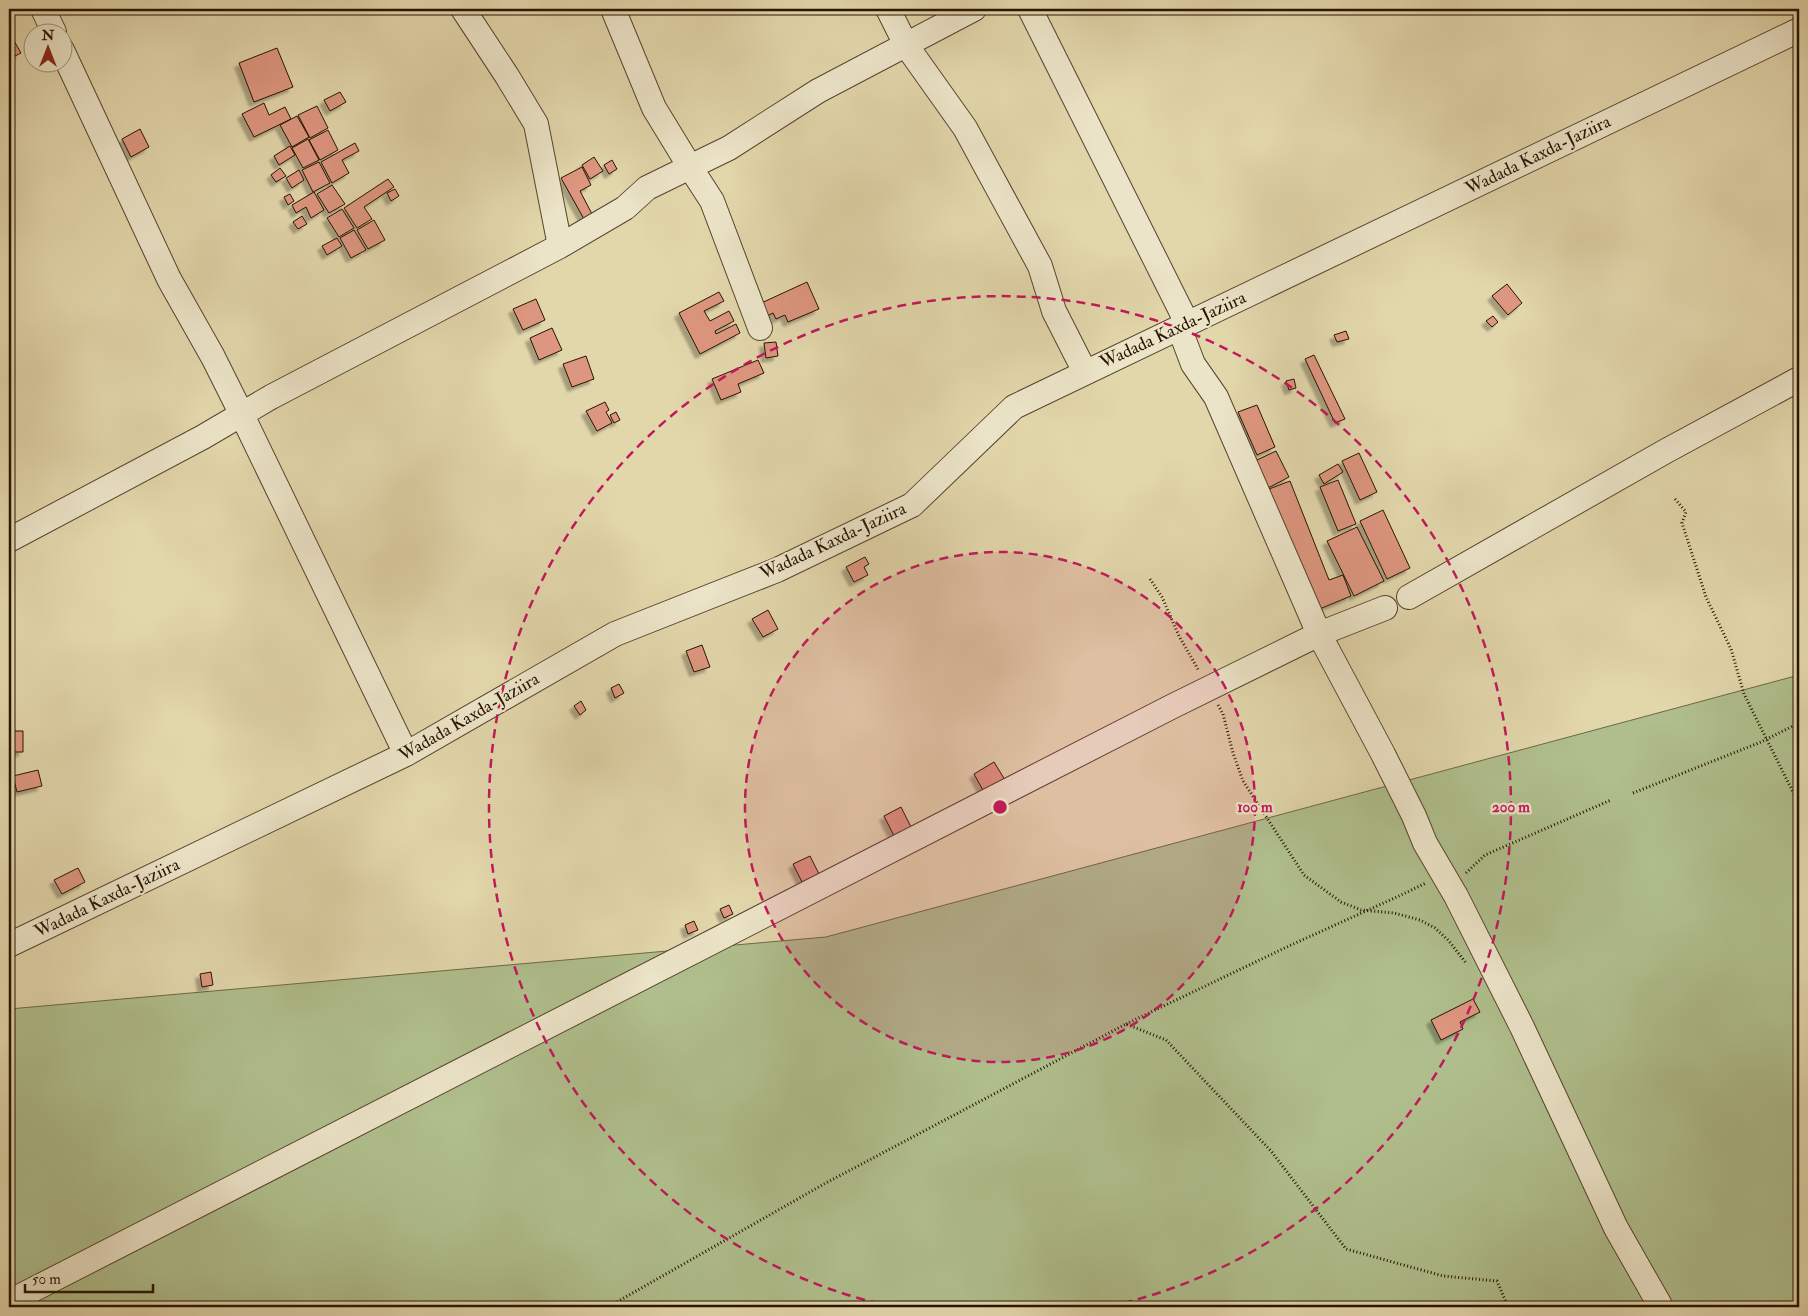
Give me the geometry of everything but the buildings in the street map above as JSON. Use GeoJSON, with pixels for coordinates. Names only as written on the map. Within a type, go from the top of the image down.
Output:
{"type":"FeatureCollection","features":[{"type":"Feature","properties":{"kind":"street"},"geometry":{"type":"LineString","coordinates":[[43,9],[49,22]]}},
{"type":"Feature","properties":{"kind":"street"},"geometry":{"type":"LineString","coordinates":[[463,9],[508,76],[536,124],[560,246]]}},
{"type":"Feature","properties":{"kind":"street"},"geometry":{"type":"LineString","coordinates":[[613,9],[654,108],[712,201],[760,328]]}},
{"type":"Feature","properties":{"kind":"street"},"geometry":{"type":"LineString","coordinates":[[888,9],[906,45],[965,128],[1040,266],[1054,311],[1085,372]]}},
{"type":"Feature","properties":{"kind":"street"},"geometry":{"type":"LineString","coordinates":[[9,540],[203,437],[271,397],[560,246],[625,208],[647,188],[729,148],[818,91],[974,9]]}},
{"type":"Feature","properties":{"kind":"street"},"geometry":{"type":"LineString","coordinates":[[1030,9],[1183,325],[1193,364],[1216,397],[1319,634],[1388,763],[1425,843],[1445,877],[1522,1027],[1616,1228],[1661,1307]]}},
{"type":"Feature","properties":{"kind":"street","name":"Wadada Kaxda-Jaziira"},"geometry":{"type":"LineString","coordinates":[[9,945],[406,754],[615,634],[776,570],[912,505],[1014,407],[1799,30]]}},
{"type":"Feature","properties":{"kind":"street"},"geometry":{"type":"LineString","coordinates":[[72,71],[169,280],[213,357],[406,754]]}},
{"type":"Feature","properties":{"kind":"street"},"geometry":{"type":"LineString","coordinates":[[1409,597],[1666,451],[1799,379]]}},
{"type":"Feature","properties":{"kind":"street"},"geometry":{"type":"LineString","coordinates":[[9,1302],[1209,688],[1319,634],[1385,608]]}},
{"type":"Feature","properties":{"kind":"path"},"geometry":{"type":"LineString","coordinates":[[1675,498],[1686,512],[1682,523],[1706,597],[1731,649],[1744,694],[1799,804]]}},
{"type":"Feature","properties":{"kind":"path"},"geometry":{"type":"LineString","coordinates":[[1150,579],[1162,597],[1179,636],[1223,714],[1233,753],[1243,781],[1304,875],[1341,902],[1361,910],[1394,913],[1420,920],[1435,928],[1448,940],[1467,964]]}},
{"type":"Feature","properties":{"kind":"path"},"geometry":{"type":"LineString","coordinates":[[1633,793],[1766,739],[1799,723]]}},
{"type":"Feature","properties":{"kind":"path"},"geometry":{"type":"LineString","coordinates":[[608,1307],[824,1184],[1126,1024],[1430,880],[1468,872],[1485,856],[1611,800]]}},
{"type":"Feature","properties":{"kind":"path"},"geometry":{"type":"LineString","coordinates":[[1126,1024],[1166,1040],[1270,1151],[1346,1249],[1443,1276],[1497,1281],[1508,1307]]}},
{"type":"Feature","properties":{"kind":"green space"},"geometry":{"type":"Polygon","coordinates":[[[1799,675],[1799,1307],[9,1307],[9,1009],[826,937],[1799,675]]]}}]}
